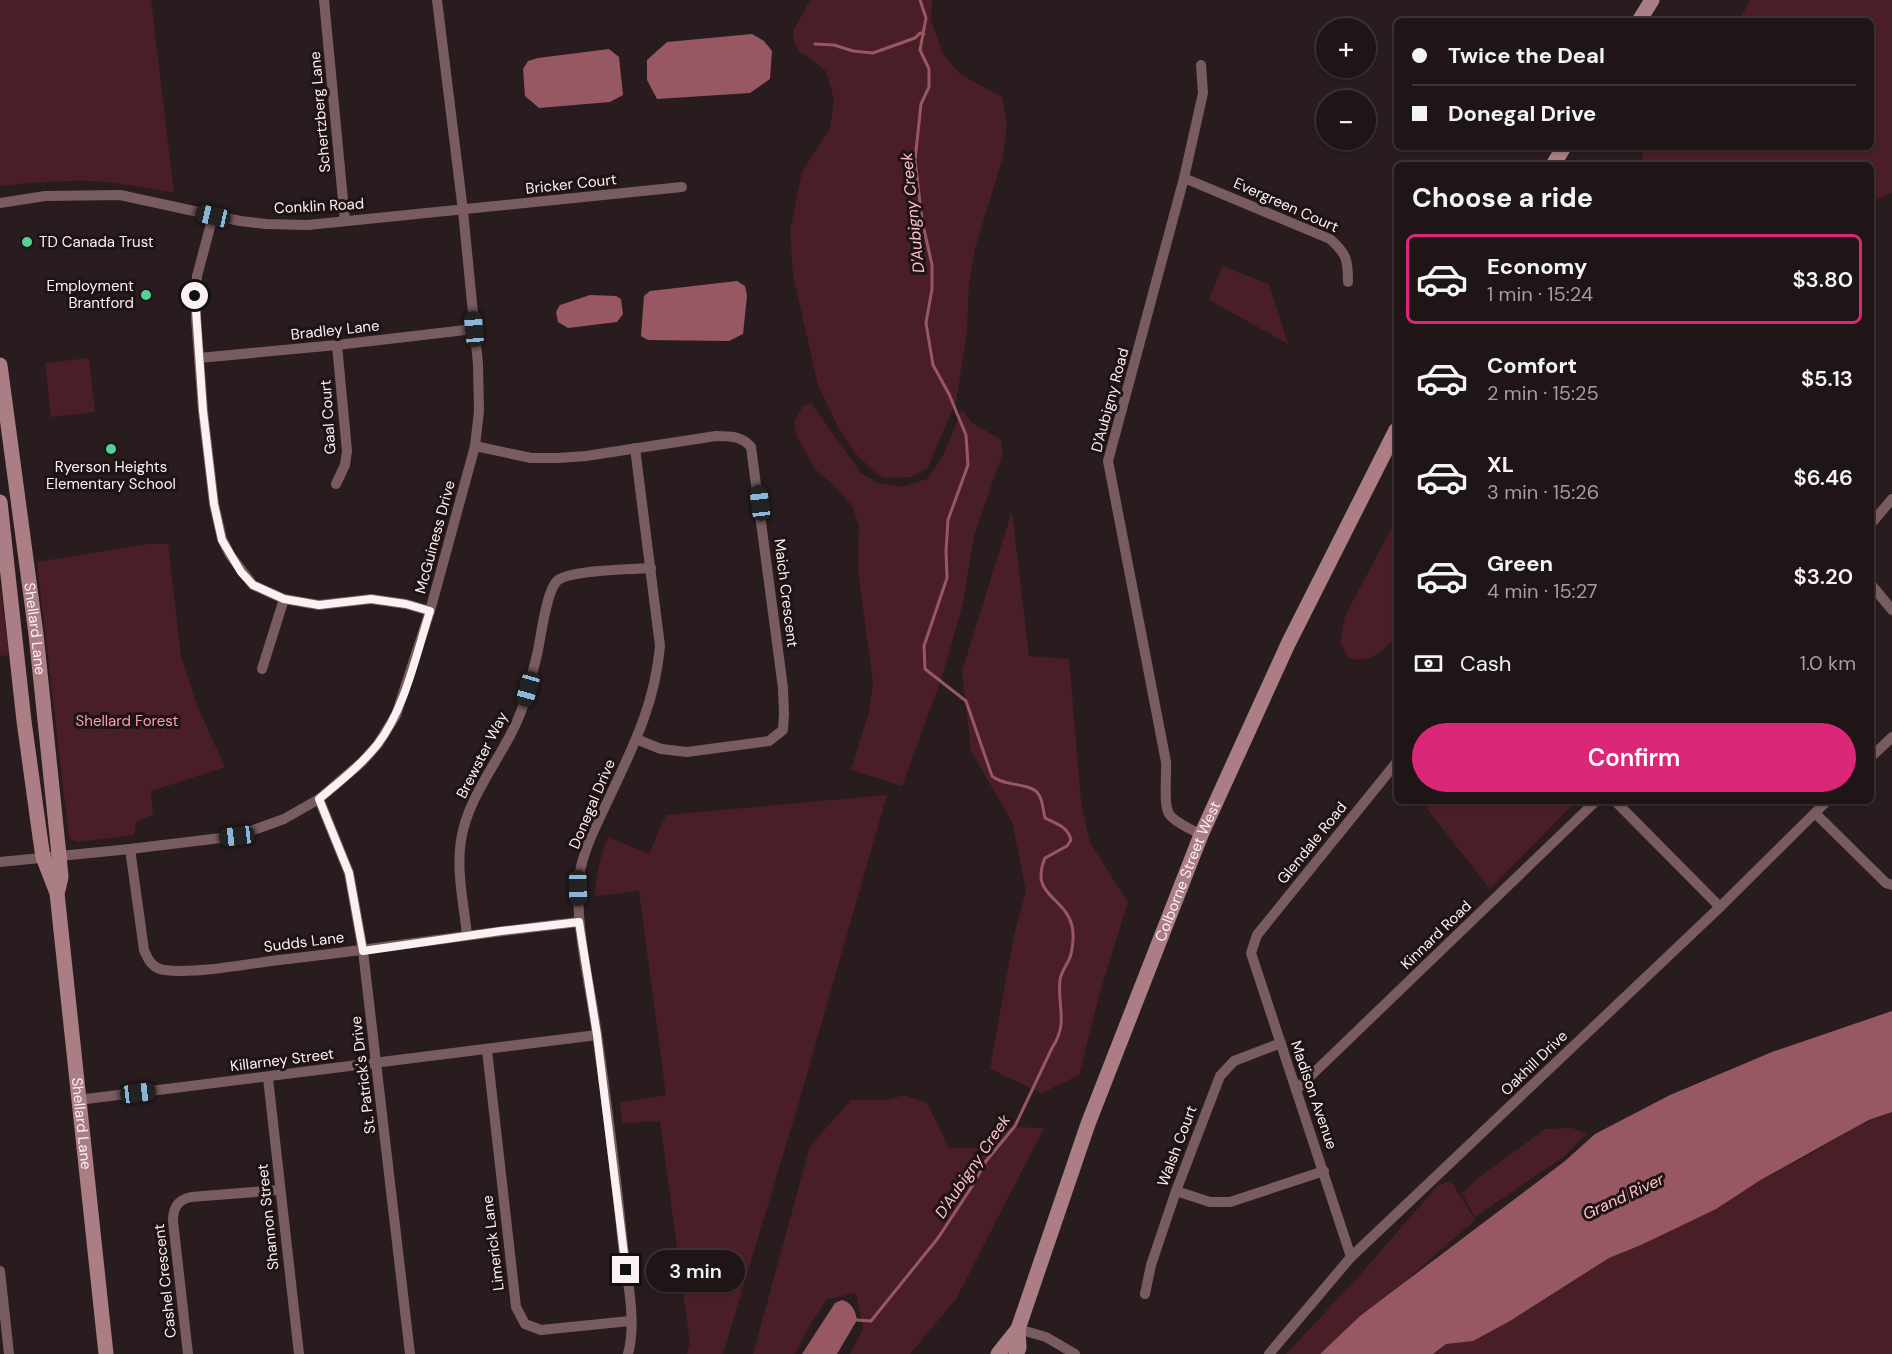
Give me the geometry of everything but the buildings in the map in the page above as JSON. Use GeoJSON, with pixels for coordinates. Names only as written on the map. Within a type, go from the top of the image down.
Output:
{"type":"FeatureCollection","features":[{"type":"Feature","properties":{"kind":"main road"},"geometry":{"type":"LineString","coordinates":[[1641,18],[1652,0]]}},
{"type":"Feature","properties":{"kind":"main road","name":"Shellard Lane"},"geometry":{"type":"LineString","coordinates":[[0,365],[36,634],[51,856]]}},
{"type":"Feature","properties":{"kind":"main road","name":"Colborne Street West"},"geometry":{"type":"LineString","coordinates":[[998,1354],[1018,1329],[1088,1124],[1201,835],[1288,644],[1394,434]]}},
{"type":"Feature","properties":{"kind":"main road","name":"Shellard Lane"},"geometry":{"type":"LineString","coordinates":[[0,502],[24,721],[51,856],[61,877],[57,893],[106,1354]]}},
{"type":"Feature","properties":{"kind":"main road","name":"Colborne Street West"},"geometry":{"type":"LineString","coordinates":[[1017,1354],[1018,1329]]}},
{"type":"Feature","properties":{"kind":"street","name":"Schertzberg Lane"},"geometry":{"type":"LineString","coordinates":[[324,0],[345,221]]}},
{"type":"Feature","properties":{"kind":"street","name":"McGuiness Drive"},"geometry":{"type":"LineString","coordinates":[[0,862],[237,836],[284,819],[319,799],[362,762],[378,744],[400,705],[430,611],[475,446],[480,393],[463,210],[437,0]]}},
{"type":"Feature","properties":{"kind":"street","name":"D'Aubigny Road"},"geometry":{"type":"LineString","coordinates":[[1201,65],[1203,93],[1184,178],[1108,461],[1166,762],[1166,805],[1169,813],[1175,819],[1201,835]]}},
{"type":"Feature","properties":{"kind":"street","name":"Evergreen Court"},"geometry":{"type":"LineString","coordinates":[[1184,178],[1330,239],[1345,255],[1348,262],[1348,282]]}},
{"type":"Feature","properties":{"kind":"street","name":"Bricker Court"},"geometry":{"type":"LineString","coordinates":[[463,210],[682,187]]}},
{"type":"Feature","properties":{"kind":"street","name":"Conklin Road"},"geometry":{"type":"LineString","coordinates":[[0,203],[45,196],[120,195],[213,216],[266,224],[308,225],[463,210]]}},
{"type":"Feature","properties":{"kind":"street"},"geometry":{"type":"LineString","coordinates":[[213,216],[195,296],[203,411],[214,504],[222,540],[235,564],[253,585],[284,599],[319,605],[371,599],[406,604],[430,611]]}},
{"type":"Feature","properties":{"kind":"street","name":"Bradley Lane"},"geometry":{"type":"LineString","coordinates":[[199,358],[474,329]]}},
{"type":"Feature","properties":{"kind":"street","name":"Gaal Court"},"geometry":{"type":"LineString","coordinates":[[336,484],[345,465],[347,451],[337,345]]}},
{"type":"Feature","properties":{"kind":"street","name":"Maich Crescent"},"geometry":{"type":"LineString","coordinates":[[475,446],[531,458],[586,456],[729,436],[746,441],[751,447],[784,714],[783,730],[769,741],[687,752],[661,749],[636,739]]}},
{"type":"Feature","properties":{"kind":"street","name":"Donegal Drive"},"geometry":{"type":"LineString","coordinates":[[628,1354],[630,1321],[619,1204],[597,1035],[579,922],[578,879],[585,854],[636,739],[653,694],[660,646],[635,448]]}},
{"type":"Feature","properties":{"kind":"street"},"geometry":{"type":"LineString","coordinates":[[1874,520],[1892,499]]}},
{"type":"Feature","properties":{"kind":"street","name":"Brewster Way"},"geometry":{"type":"LineString","coordinates":[[467,935],[460,870],[461,841],[472,807],[510,737],[523,706],[537,656],[549,592],[557,579],[574,574],[651,568]]}},
{"type":"Feature","properties":{"kind":"street"},"geometry":{"type":"LineString","coordinates":[[1874,588],[1892,610]]}},
{"type":"Feature","properties":{"kind":"street"},"geometry":{"type":"LineString","coordinates":[[262,669],[284,599]]}},
{"type":"Feature","properties":{"kind":"street"},"geometry":{"type":"LineString","coordinates":[[1874,754],[1892,737]]}},
{"type":"Feature","properties":{"kind":"street","name":"Glendale Road"},"geometry":{"type":"LineString","coordinates":[[1254,943],[1257,935],[1394,765]]}},
{"type":"Feature","properties":{"kind":"street","name":"St. Patrick's Drive"},"geometry":{"type":"LineString","coordinates":[[319,799],[349,873],[363,951],[410,1354]]}},
{"type":"Feature","properties":{"kind":"street","name":"Kinnard Road"},"geometry":{"type":"LineString","coordinates":[[1296,1090],[1593,804]]}},
{"type":"Feature","properties":{"kind":"street"},"geometry":{"type":"LineString","coordinates":[[1618,804],[1720,907]]}},
{"type":"Feature","properties":{"kind":"street","name":"Oakhill Drive"},"geometry":{"type":"LineString","coordinates":[[1269,1354],[1351,1257],[1720,907],[1824,804]]}},
{"type":"Feature","properties":{"kind":"street"},"geometry":{"type":"LineString","coordinates":[[1815,813],[1886,883],[1892,885]]}},
{"type":"Feature","properties":{"kind":"street","name":"Sudds Lane"},"geometry":{"type":"LineString","coordinates":[[130,849],[144,950],[150,963],[163,970],[197,970],[363,951],[467,935],[579,922]]}},
{"type":"Feature","properties":{"kind":"street","name":"Madison Avenue"},"geometry":{"type":"LineString","coordinates":[[1254,943],[1251,953],[1351,1257]]}},
{"type":"Feature","properties":{"kind":"street","name":"Killarney Street"},"geometry":{"type":"LineString","coordinates":[[78,1100],[597,1035]]}},
{"type":"Feature","properties":{"kind":"street","name":"Walsh Court"},"geometry":{"type":"LineString","coordinates":[[1145,1294],[1151,1265],[1176,1191],[1220,1076],[1234,1061],[1281,1043]]}},
{"type":"Feature","properties":{"kind":"street","name":"Limerick Lane"},"geometry":{"type":"LineString","coordinates":[[487,1050],[516,1307],[521,1317],[525,1324],[541,1330],[630,1321]]}},
{"type":"Feature","properties":{"kind":"street","name":"Shannon Street"},"geometry":{"type":"LineString","coordinates":[[268,1078],[299,1354]]}},
{"type":"Feature","properties":{"kind":"street"},"geometry":{"type":"LineString","coordinates":[[1176,1191],[1210,1202],[1230,1202],[1324,1171]]}},
{"type":"Feature","properties":{"kind":"street","name":"Cashel Crescent"},"geometry":{"type":"LineString","coordinates":[[188,1354],[173,1221],[174,1209],[181,1200],[191,1197],[280,1190]]}},
{"type":"Feature","properties":{"kind":"street"},"geometry":{"type":"LineString","coordinates":[[0,1271],[9,1354]]}},
{"type":"Feature","properties":{"kind":"street"},"geometry":{"type":"LineString","coordinates":[[1018,1329],[1046,1337],[1075,1354]]}},
{"type":"Feature","properties":{"kind":"green space"},"geometry":{"type":"Polygon","coordinates":[[[0,0],[151,0],[174,193],[90,181],[56,181],[0,186],[0,0]]]}},
{"type":"Feature","properties":{"kind":"green space"},"geometry":{"type":"Polygon","coordinates":[[[810,0],[932,0],[931,20],[943,54],[960,74],[1002,97],[1007,124],[1003,157],[975,248],[969,283],[967,333],[956,401],[928,467],[912,477],[884,478],[877,474],[855,453],[838,427],[818,385],[793,275],[790,231],[802,172],[830,128],[834,99],[826,71],[799,51],[794,42],[793,31],[810,0]]]}},
{"type":"Feature","properties":{"kind":"green space"},"geometry":{"type":"Polygon","coordinates":[[[1751,0],[1892,0],[1892,193],[1874,201],[1874,162],[1643,162],[1643,150],[1874,150],[1874,18],[1740,18],[1751,0]]]}},
{"type":"Feature","properties":{"kind":"green space"},"geometry":{"type":"Polygon","coordinates":[[[1222,266],[1269,284],[1288,344],[1209,300],[1222,266]]]}},
{"type":"Feature","properties":{"kind":"green space"},"geometry":{"type":"Polygon","coordinates":[[[89,358],[95,412],[51,417],[45,363],[89,358]]]}},
{"type":"Feature","properties":{"kind":"green space"},"geometry":{"type":"Polygon","coordinates":[[[811,403],[861,473],[878,483],[901,487],[927,479],[942,458],[962,410],[971,422],[1001,440],[1003,452],[974,536],[963,603],[941,680],[902,786],[851,770],[869,712],[873,683],[858,570],[859,526],[853,507],[835,486],[816,470],[797,437],[794,422],[803,406],[811,403]]]}},
{"type":"Feature","properties":{"kind":"green space"},"geometry":{"type":"Polygon","coordinates":[[[1012,511],[1029,656],[1069,659],[1081,801],[1090,843],[1128,902],[1100,992],[1079,1075],[1042,1093],[990,1069],[1014,935],[1026,891],[1012,822],[971,751],[962,671],[1012,511]]]}},
{"type":"Feature","properties":{"kind":"green space"},"geometry":{"type":"Polygon","coordinates":[[[1394,524],[1394,641],[1369,658],[1349,658],[1340,643],[1345,616],[1394,524]]]}},
{"type":"Feature","properties":{"kind":"green space","name":"Shellard Forest"},"geometry":{"type":"Polygon","coordinates":[[[148,544],[168,544],[181,656],[198,708],[225,767],[151,791],[153,815],[136,821],[134,835],[77,842],[69,838],[37,562],[148,544]]]}},
{"type":"Feature","properties":{"kind":"green space"},"geometry":{"type":"Polygon","coordinates":[[[0,586],[9,655],[0,656],[0,586]]]}},
{"type":"Feature","properties":{"kind":"green space"},"geometry":{"type":"Polygon","coordinates":[[[887,795],[799,1102],[723,1354],[687,1354],[690,1344],[660,1121],[622,1123],[620,1103],[666,1095],[639,891],[595,896],[596,881],[605,844],[608,837],[649,854],[666,815],[887,795]]]}},
{"type":"Feature","properties":{"kind":"green space"},"geometry":{"type":"Polygon","coordinates":[[[1423,804],[1573,804],[1490,889],[1423,804]]]}},
{"type":"Feature","properties":{"kind":"green space"},"geometry":{"type":"Polygon","coordinates":[[[904,1095],[927,1103],[949,1148],[983,1148],[1010,1127],[1044,1128],[956,1299],[910,1354],[850,1354],[863,1329],[856,1293],[827,1299],[808,1328],[795,1354],[753,1354],[810,1146],[851,1100],[887,1100],[904,1095]]]}},
{"type":"Feature","properties":{"kind":"green space"},"geometry":{"type":"Polygon","coordinates":[[[1892,1112],[1892,1354],[1433,1354],[1446,1344],[1510,1321],[1609,1258],[1641,1245],[1833,1140],[1892,1112]]]}},
{"type":"Feature","properties":{"kind":"green space"},"geometry":{"type":"Polygon","coordinates":[[[1572,1128],[1587,1134],[1562,1158],[1475,1217],[1462,1193],[1481,1176],[1545,1129],[1572,1128]]]}},
{"type":"Feature","properties":{"kind":"green space"},"geometry":{"type":"Polygon","coordinates":[[[1447,1182],[1453,1184],[1475,1220],[1394,1291],[1360,1316],[1320,1354],[1286,1354],[1361,1274],[1438,1185],[1447,1182]]]}},
{"type":"Feature","properties":{"kind":"water"},"geometry":{"type":"Polygon","coordinates":[[[752,34],[764,41],[772,51],[770,79],[750,93],[657,99],[647,80],[647,60],[667,42],[752,34]]]}},
{"type":"Feature","properties":{"kind":"water"},"geometry":{"type":"Polygon","coordinates":[[[609,49],[619,57],[623,95],[610,102],[539,108],[525,96],[523,69],[528,61],[609,49]]]}},
{"type":"Feature","properties":{"kind":"water"},"geometry":{"type":"Polygon","coordinates":[[[737,281],[745,286],[747,296],[743,334],[729,341],[648,340],[641,336],[644,296],[650,291],[737,281]]]}},
{"type":"Feature","properties":{"kind":"water"},"geometry":{"type":"Polygon","coordinates":[[[590,295],[616,296],[621,299],[623,314],[617,322],[568,328],[558,322],[556,312],[560,305],[590,295]]]}},
{"type":"Feature","properties":{"kind":"water","name":"Grand River"},"geometry":{"type":"Polygon","coordinates":[[[1892,1011],[1892,1112],[1869,1120],[1836,1138],[1759,1181],[1716,1209],[1609,1258],[1510,1321],[1473,1341],[1446,1344],[1433,1354],[1320,1354],[1360,1316],[1565,1161],[1595,1134],[1670,1095],[1772,1052],[1892,1011]]]}},
{"type":"Feature","properties":{"kind":"water"},"geometry":{"type":"Polygon","coordinates":[[[842,1300],[852,1307],[857,1320],[837,1354],[802,1354],[835,1303],[842,1300]]]}},
{"type":"Feature","properties":{"kind":"waterway","name":"D'Aubigny Creek"},"geometry":{"type":"LineString","coordinates":[[857,1320],[871,1321],[938,1238],[986,1161],[1015,1126],[1060,1030],[1060,980],[1072,951],[1073,940],[1073,929],[1068,916],[1050,895],[1041,880],[1045,858],[1067,846],[1071,840],[1070,836],[1061,826],[1045,818],[1041,800],[1035,791],[1024,786],[1003,782],[992,776],[966,701],[925,669],[924,646],[947,578],[948,520],[968,465],[966,435],[949,394],[933,365],[926,323],[932,289],[932,265],[922,220],[915,160],[921,104],[929,87],[929,69],[920,50],[926,18],[920,0]]}},
{"type":"Feature","properties":{"kind":"waterway"},"geometry":{"type":"LineString","coordinates":[[815,44],[834,45],[853,51],[873,53],[915,38],[920,33],[924,34]]}},
{"type":"Feature","properties":{"kind":"place","name":"TD Canada Trust"},"geometry":{"type":"Point","coordinates":[27,242]}},
{"type":"Feature","properties":{"kind":"place","name":"Employment Brantford"},"geometry":{"type":"Point","coordinates":[146,295]}},
{"type":"Feature","properties":{"kind":"place","name":"Ryerson Heights Elementary School"},"geometry":{"type":"Point","coordinates":[111,449]}},
{"type":"Feature","properties":{"kind":"route"},"geometry":{"type":"LineString","coordinates":[[195,296],[203,411],[214,504],[222,540],[241,572],[253,585],[284,599],[319,605],[371,599],[406,604],[430,611],[396,714],[378,744],[362,762],[319,799],[349,873],[363,951],[579,922],[597,1035],[626,1270]]}}]}
